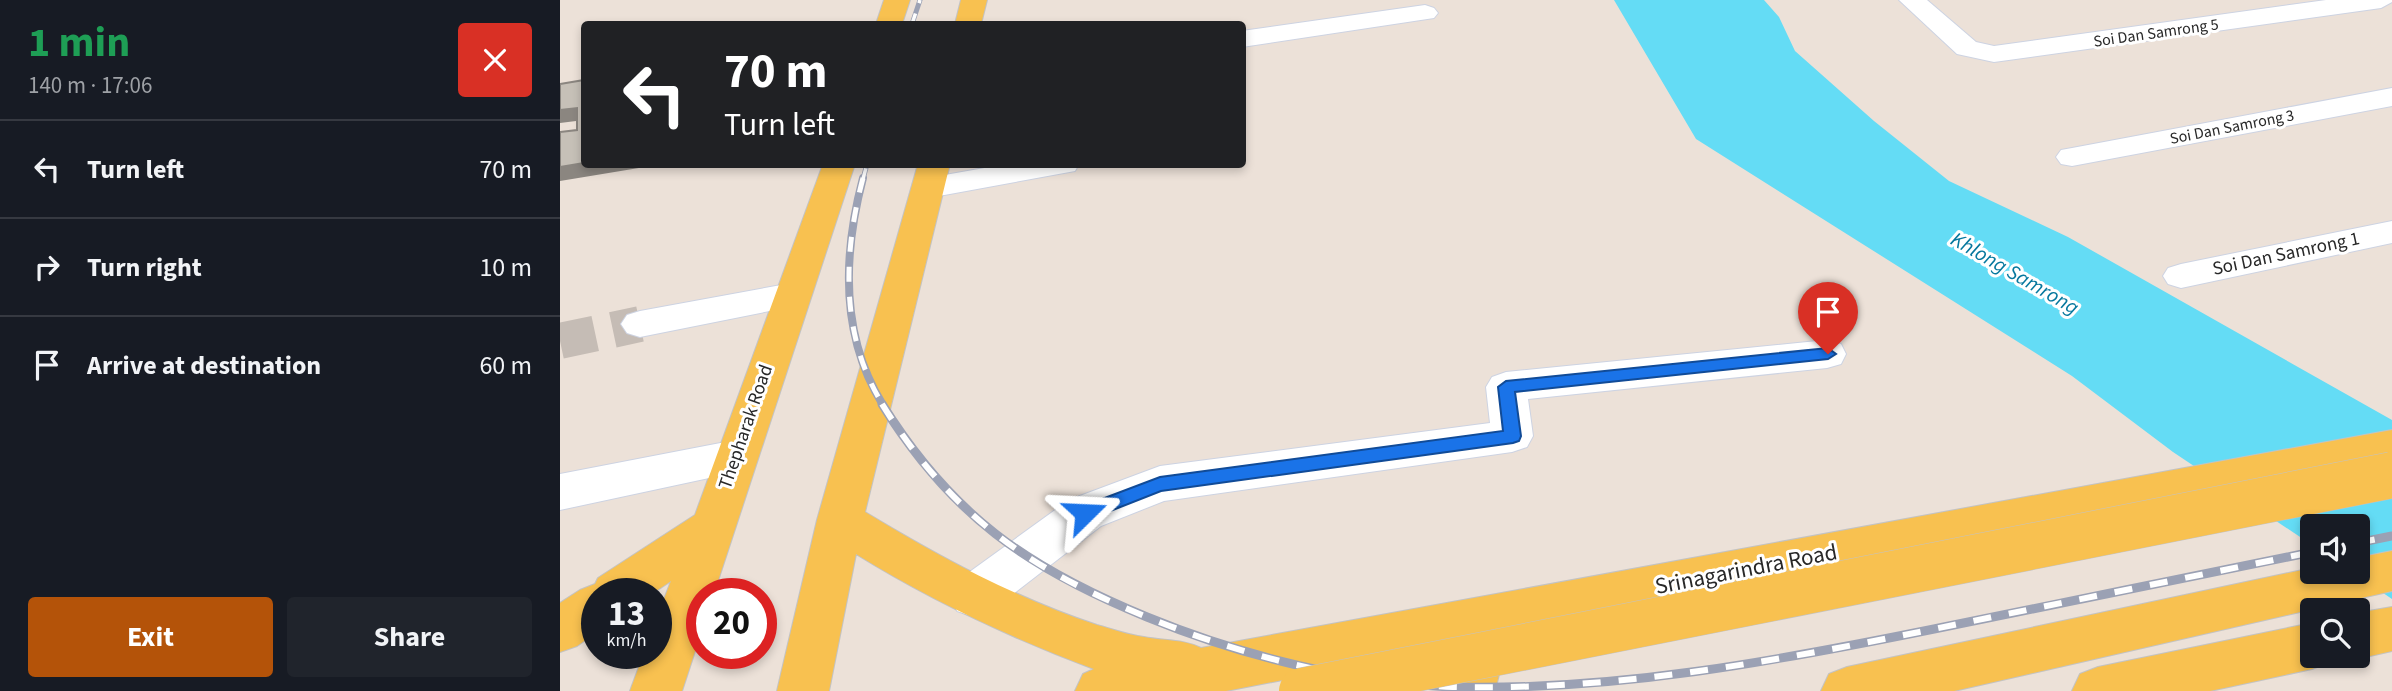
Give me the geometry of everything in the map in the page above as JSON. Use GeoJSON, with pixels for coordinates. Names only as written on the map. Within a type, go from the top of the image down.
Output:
{"type":"FeatureCollection","features":[{"type":"Feature","properties":{"kind":"main road"},"geometry":{"type":"LineString","coordinates":[[889,21],[897,0]]}},
{"type":"Feature","properties":{"kind":"main road"},"geometry":{"type":"LineString","coordinates":[[969,21],[974,0]]}},
{"type":"Feature","properties":{"kind":"main road","name":"Thepharak Road"},"geometry":{"type":"LineString","coordinates":[[656,691],[838,168]]}},
{"type":"Feature","properties":{"kind":"main road"},"geometry":{"type":"LineString","coordinates":[[803,691],[840,520],[931,176]]}},
{"type":"Feature","properties":{"kind":"main road","name":"Srinagarindra Road"},"geometry":{"type":"LineString","coordinates":[[1101,691],[2392,446]]}},
{"type":"Feature","properties":{"kind":"main road","name":"Srinagarindra Road"},"geometry":{"type":"LineString","coordinates":[[1302,691],[2392,475]]}},
{"type":"Feature","properties":{"kind":"main road"},"geometry":{"type":"LineString","coordinates":[[840,520],[906,562],[974,596],[1084,642],[1138,659],[1214,668]]}},
{"type":"Feature","properties":{"kind":"main road"},"geometry":{"type":"LineString","coordinates":[[637,578],[711,528]]}},
{"type":"Feature","properties":{"kind":"main road"},"geometry":{"type":"LineString","coordinates":[[1847,691],[2392,571]]}},
{"type":"Feature","properties":{"kind":"main road"},"geometry":{"type":"LineString","coordinates":[[1469,691],[1481,648],[1553,606]]}},
{"type":"Feature","properties":{"kind":"main road"},"geometry":{"type":"LineString","coordinates":[[560,630],[581,616]]}},
{"type":"Feature","properties":{"kind":"main road"},"geometry":{"type":"LineString","coordinates":[[2370,633],[2392,629]]}},
{"type":"Feature","properties":{"kind":"main road"},"geometry":{"type":"LineString","coordinates":[[2099,691],[2300,649]]}},
{"type":"Feature","properties":{"kind":"street","name":"Soi Dan Samrong 5"},"geometry":{"type":"LineString","coordinates":[[1912,0],[1967,48],[1994,54],[2381,0]]}},
{"type":"Feature","properties":{"kind":"street"},"geometry":{"type":"LineString","coordinates":[[1246,38],[1425,13]]}},
{"type":"Feature","properties":{"kind":"street","name":"Soi Dan Samrong 3"},"geometry":{"type":"LineString","coordinates":[[2071,157],[2392,97]]}},
{"type":"Feature","properties":{"kind":"street"},"geometry":{"type":"LineString","coordinates":[[931,176],[1020,168]]}},
{"type":"Feature","properties":{"kind":"street","name":"Soi Dan Samrong 1"},"geometry":{"type":"LineString","coordinates":[[2181,276],[2392,232]]}},
{"type":"Feature","properties":{"kind":"street"},"geometry":{"type":"LineString","coordinates":[[640,324],[792,295]]}},
{"type":"Feature","properties":{"kind":"street"},"geometry":{"type":"LineString","coordinates":[[974,596],[1085,513],[1160,484],[1513,436],[1506,387],[1828,354]]}},
{"type":"Feature","properties":{"kind":"street"},"geometry":{"type":"LineString","coordinates":[[560,492],[736,457]]}},
{"type":"Feature","properties":{"kind":"water","name":"Khlong Samrong"},"geometry":{"type":"Polygon","coordinates":[[[1614,0],[1764,0],[1779,17],[1795,51],[1874,121],[1949,181],[2068,237],[2392,420],[2392,599],[2370,584],[2370,514],[2300,514],[2300,537],[2173,452],[2072,376],[1696,139],[1614,0]]]}},
{"type":"Feature","properties":{"kind":"building"},"geometry":{"type":"Polygon","coordinates":[[[581,80],[581,164],[560,167],[560,132],[577,130],[577,108],[560,110],[560,84],[581,80]]]}},
{"type":"Feature","properties":{"kind":"tunnel"},"geometry":{"type":"LineString","coordinates":[[560,341],[640,324]]}},
{"type":"Feature","properties":{"kind":"railway"},"geometry":{"type":"LineString","coordinates":[[913,21],[920,0]]}},
{"type":"Feature","properties":{"kind":"railway"},"geometry":{"type":"LineString","coordinates":[[863,179],[866,168]]}},
{"type":"Feature","properties":{"kind":"railway"},"geometry":{"type":"LineString","coordinates":[[863,178],[852,236],[849,294],[859,351],[869,379],[883,405]]}},
{"type":"Feature","properties":{"kind":"railway"},"geometry":{"type":"LineString","coordinates":[[882,404],[908,443],[965,507],[995,534],[1065,579],[1147,617],[1220,644],[1297,665],[1375,680],[1453,687],[1514,687],[1635,679],[1695,671],[1875,641],[2300,554]]}},
{"type":"Feature","properties":{"kind":"railway"},"geometry":{"type":"LineString","coordinates":[[2370,540],[2392,536]]}},
{"type":"Feature","properties":{"kind":"route"},"geometry":{"type":"LineString","coordinates":[[1085,513],[1160,484],[1513,436],[1506,387],[1828,354]]}}]}
